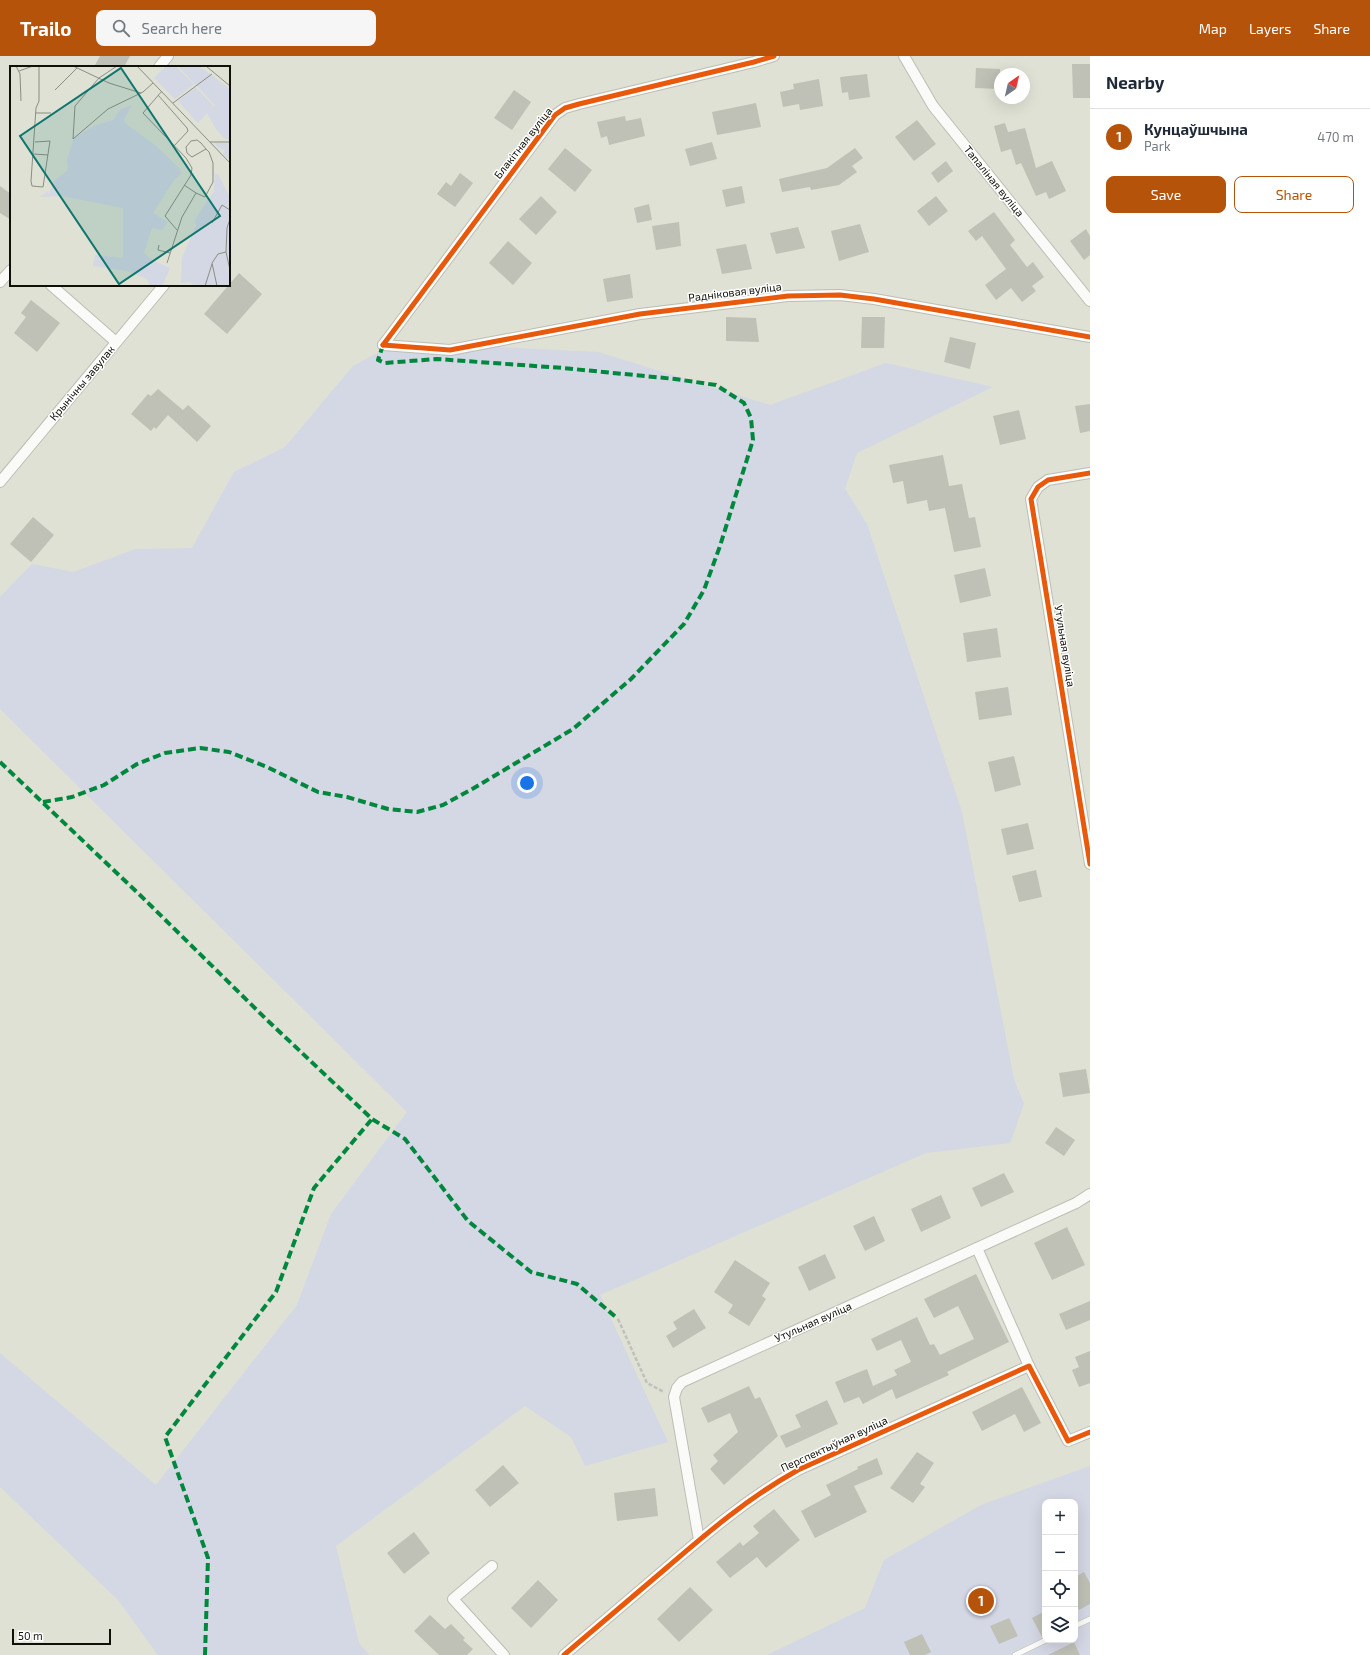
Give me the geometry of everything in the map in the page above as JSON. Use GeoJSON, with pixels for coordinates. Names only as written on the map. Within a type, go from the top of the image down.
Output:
{"type":"FeatureCollection","features":[{"type":"Feature","properties":{"kind":"street"},"geometry":{"type":"LineString","coordinates":[[160,66],[168,56]]}},
{"type":"Feature","properties":{"kind":"street","name":"Блакітная вуліца"},"geometry":{"type":"LineString","coordinates":[[383,345],[555,115],[565,108],[579,104],[774,56]]}},
{"type":"Feature","properties":{"kind":"street","name":"Тапаліная вуліца"},"geometry":{"type":"LineString","coordinates":[[904,56],[934,106],[1090,301]]}},
{"type":"Feature","properties":{"kind":"street"},"geometry":{"type":"LineString","coordinates":[[0,282],[10,271]]}},
{"type":"Feature","properties":{"kind":"street"},"geometry":{"type":"LineString","coordinates":[[52,286],[116,342]]}},
{"type":"Feature","properties":{"kind":"street","name":"Крынічны завулак"},"geometry":{"type":"LineString","coordinates":[[0,482],[163,286]]}},
{"type":"Feature","properties":{"kind":"street","name":"Радніковая вуліца"},"geometry":{"type":"LineString","coordinates":[[383,345],[450,350],[640,314],[788,296],[840,295],[874,299],[1090,337]]}},
{"type":"Feature","properties":{"kind":"street","name":"Утульная вуліца"},"geometry":{"type":"LineString","coordinates":[[1090,472],[1048,480],[1038,487],[1031,499],[1090,864]]}},
{"type":"Feature","properties":{"kind":"street","name":"Утульная вуліца"},"geometry":{"type":"LineString","coordinates":[[674,1397],[677,1388],[682,1382],[691,1377],[1076,1203],[1090,1194]]}},
{"type":"Feature","properties":{"kind":"street"},"geometry":{"type":"LineString","coordinates":[[977,1248],[1029,1366],[1068,1441],[1090,1432]]}},
{"type":"Feature","properties":{"kind":"street","name":"Перспектыўная вуліца"},"geometry":{"type":"LineString","coordinates":[[564,1655],[699,1540],[756,1496],[798,1470],[1029,1366]]}},
{"type":"Feature","properties":{"kind":"street"},"geometry":{"type":"LineString","coordinates":[[674,1397],[699,1540]]}},
{"type":"Feature","properties":{"kind":"street"},"geometry":{"type":"LineString","coordinates":[[492,1566],[453,1599],[504,1655]]}},
{"type":"Feature","properties":{"kind":"lane"},"geometry":{"type":"LineString","coordinates":[[1078,1625],[1090,1619]]}},
{"type":"Feature","properties":{"kind":"lane"},"geometry":{"type":"LineString","coordinates":[[1015,1655],[1042,1642]]}},
{"type":"Feature","properties":{"kind":"path"},"geometry":{"type":"LineString","coordinates":[[618,1319],[647,1383],[674,1397]]}},
{"type":"Feature","properties":{"kind":"shaded area"},"geometry":{"type":"Polygon","coordinates":[[[398,342],[598,352],[770,405],[886,363],[993,387],[857,453],[845,489],[867,524],[962,812],[1014,1079],[1024,1104],[1010,1143],[926,1153],[600,1295],[668,1442],[585,1466],[571,1437],[525,1406],[336,1546],[359,1643],[369,1655],[158,1655],[118,1600],[0,1487],[0,1353],[156,1485],[297,1305],[331,1214],[407,1112],[0,709],[0,597],[32,564],[73,572],[136,549],[192,548],[234,472],[285,447],[353,366],[398,342]]]}},
{"type":"Feature","properties":{"kind":"shaded area"},"geometry":{"type":"Polygon","coordinates":[[[1090,1466],[1090,1655],[767,1655],[865,1608],[884,1560],[981,1505],[1090,1466]]]}},
{"type":"Feature","properties":{"kind":"building"},"geometry":{"type":"Polygon","coordinates":[[[100,56],[130,56],[125,66],[95,66],[100,56]]]}},
{"type":"Feature","properties":{"kind":"building"},"geometry":{"type":"Polygon","coordinates":[[[1072,64],[1090,64],[1090,98],[1073,98],[1072,64]]]}},
{"type":"Feature","properties":{"kind":"building"},"geometry":{"type":"Polygon","coordinates":[[[976,68],[994,69],[994,89],[975,88],[976,68]]]}},
{"type":"Feature","properties":{"kind":"building"},"geometry":{"type":"Polygon","coordinates":[[[867,74],[870,97],[849,100],[848,92],[842,93],[840,77],[867,74]]]}},
{"type":"Feature","properties":{"kind":"building"},"geometry":{"type":"Polygon","coordinates":[[[819,79],[823,106],[800,110],[799,104],[783,107],[780,92],[794,89],[793,84],[819,79]]]}},
{"type":"Feature","properties":{"kind":"building"},"geometry":{"type":"Polygon","coordinates":[[[514,90],[531,102],[512,130],[494,118],[514,90]]]}},
{"type":"Feature","properties":{"kind":"building"},"geometry":{"type":"Polygon","coordinates":[[[756,103],[761,127],[717,135],[712,112],[756,103]]]}},
{"type":"Feature","properties":{"kind":"building"},"geometry":{"type":"Polygon","coordinates":[[[625,116],[626,121],[641,118],[645,136],[609,145],[607,136],[601,138],[597,122],[625,116]]]}},
{"type":"Feature","properties":{"kind":"building"},"geometry":{"type":"Polygon","coordinates":[[[917,120],[936,144],[914,161],[895,137],[917,120]]]}},
{"type":"Feature","properties":{"kind":"building"},"geometry":{"type":"Polygon","coordinates":[[[1005,123],[1008,132],[1025,128],[1036,168],[1052,161],[1066,191],[1049,199],[1046,192],[1036,196],[1021,163],[1016,165],[1011,149],[1001,152],[994,126],[1005,123]]]}},
{"type":"Feature","properties":{"kind":"building"},"geometry":{"type":"Polygon","coordinates":[[[712,142],[717,159],[690,166],[685,149],[712,142]]]}},
{"type":"Feature","properties":{"kind":"building"},"geometry":{"type":"Polygon","coordinates":[[[565,148],[592,170],[575,192],[548,169],[565,148]]]}},
{"type":"Feature","properties":{"kind":"building"},"geometry":{"type":"Polygon","coordinates":[[[855,148],[863,158],[852,166],[857,172],[839,185],[811,190],[810,187],[782,192],[779,179],[827,168],[855,148]]]}},
{"type":"Feature","properties":{"kind":"building"},"geometry":{"type":"Polygon","coordinates":[[[946,161],[953,171],[938,183],[931,173],[946,161]]]}},
{"type":"Feature","properties":{"kind":"building"},"geometry":{"type":"Polygon","coordinates":[[[460,173],[473,183],[455,207],[437,194],[446,182],[451,186],[460,173]]]}},
{"type":"Feature","properties":{"kind":"building"},"geometry":{"type":"Polygon","coordinates":[[[0,186],[10,193],[10,219],[0,213],[0,186]]]}},
{"type":"Feature","properties":{"kind":"building"},"geometry":{"type":"Polygon","coordinates":[[[742,186],[745,203],[726,207],[722,190],[742,186]]]}},
{"type":"Feature","properties":{"kind":"building"},"geometry":{"type":"Polygon","coordinates":[[[541,196],[557,212],[536,235],[519,219],[541,196]]]}},
{"type":"Feature","properties":{"kind":"building"},"geometry":{"type":"Polygon","coordinates":[[[936,196],[948,211],[929,226],[917,211],[936,196]]]}},
{"type":"Feature","properties":{"kind":"building"},"geometry":{"type":"Polygon","coordinates":[[[649,204],[652,220],[637,223],[634,208],[649,204]]]}},
{"type":"Feature","properties":{"kind":"building"},"geometry":{"type":"Polygon","coordinates":[[[994,212],[1015,240],[1010,245],[1027,267],[1033,262],[1044,277],[1032,286],[1036,291],[1022,302],[1011,288],[996,300],[985,285],[1006,269],[982,236],[976,241],[968,231],[994,212]]]}},
{"type":"Feature","properties":{"kind":"building"},"geometry":{"type":"Polygon","coordinates":[[[679,222],[681,246],[656,250],[652,226],[679,222]]]}},
{"type":"Feature","properties":{"kind":"building"},"geometry":{"type":"Polygon","coordinates":[[[860,224],[869,252],[839,261],[831,231],[860,224]]]}},
{"type":"Feature","properties":{"kind":"building"},"geometry":{"type":"Polygon","coordinates":[[[798,227],[805,248],[776,254],[770,233],[798,227]]]}},
{"type":"Feature","properties":{"kind":"building"},"geometry":{"type":"Polygon","coordinates":[[[1086,229],[1090,236],[1090,255],[1084,260],[1070,241],[1086,229]]]}},
{"type":"Feature","properties":{"kind":"building"},"geometry":{"type":"Polygon","coordinates":[[[508,241],[532,263],[513,285],[489,263],[508,241]]]}},
{"type":"Feature","properties":{"kind":"building"},"geometry":{"type":"Polygon","coordinates":[[[746,244],[752,269],[722,274],[716,249],[746,244]]]}},
{"type":"Feature","properties":{"kind":"building"},"geometry":{"type":"Polygon","coordinates":[[[239,273],[262,294],[227,334],[204,314],[228,286],[230,286],[230,284],[239,273]]]}},
{"type":"Feature","properties":{"kind":"building"},"geometry":{"type":"Polygon","coordinates":[[[630,274],[633,298],[607,302],[603,279],[630,274]]]}},
{"type":"Feature","properties":{"kind":"building"},"geometry":{"type":"Polygon","coordinates":[[[31,300],[60,323],[37,352],[14,333],[26,317],[21,313],[31,300]]]}},
{"type":"Feature","properties":{"kind":"building"},"geometry":{"type":"Polygon","coordinates":[[[726,317],[756,318],[759,342],[726,341],[726,317]]]}},
{"type":"Feature","properties":{"kind":"building"},"geometry":{"type":"Polygon","coordinates":[[[862,317],[885,317],[884,348],[861,348],[862,317]]]}},
{"type":"Feature","properties":{"kind":"building"},"geometry":{"type":"Polygon","coordinates":[[[950,337],[976,343],[970,369],[944,362],[950,337]]]}},
{"type":"Feature","properties":{"kind":"building"},"geometry":{"type":"Polygon","coordinates":[[[158,389],[183,410],[188,405],[211,426],[197,442],[168,415],[156,429],[154,427],[151,431],[131,414],[148,394],[151,396],[158,389]]]}},
{"type":"Feature","properties":{"kind":"building"},"geometry":{"type":"Polygon","coordinates":[[[1090,404],[1090,431],[1080,433],[1075,406],[1090,404]]]}},
{"type":"Feature","properties":{"kind":"building"},"geometry":{"type":"Polygon","coordinates":[[[1019,410],[1026,439],[1000,445],[993,416],[1019,410]]]}},
{"type":"Feature","properties":{"kind":"building"},"geometry":{"type":"Polygon","coordinates":[[[943,455],[949,486],[962,484],[969,518],[975,517],[981,547],[954,552],[945,508],[929,511],[927,500],[907,504],[903,481],[893,483],[889,465],[943,455]]]}},
{"type":"Feature","properties":{"kind":"building"},"geometry":{"type":"Polygon","coordinates":[[[33,517],[54,535],[31,562],[10,544],[33,517]]]}},
{"type":"Feature","properties":{"kind":"building"},"geometry":{"type":"Polygon","coordinates":[[[985,568],[991,596],[960,603],[954,575],[985,568]]]}},
{"type":"Feature","properties":{"kind":"building"},"geometry":{"type":"Polygon","coordinates":[[[997,628],[1001,657],[967,662],[963,633],[997,628]]]}},
{"type":"Feature","properties":{"kind":"building"},"geometry":{"type":"Polygon","coordinates":[[[1008,687],[1012,715],[979,720],[975,692],[1008,687]]]}},
{"type":"Feature","properties":{"kind":"building"},"geometry":{"type":"Polygon","coordinates":[[[1014,756],[1021,785],[995,792],[988,762],[1014,756]]]}},
{"type":"Feature","properties":{"kind":"building"},"geometry":{"type":"Polygon","coordinates":[[[1028,823],[1034,849],[1007,855],[1001,829],[1028,823]]]}},
{"type":"Feature","properties":{"kind":"building"},"geometry":{"type":"Polygon","coordinates":[[[1036,870],[1042,897],[1019,902],[1012,876],[1036,870]]]}},
{"type":"Feature","properties":{"kind":"building"},"geometry":{"type":"Polygon","coordinates":[[[1086,1069],[1090,1093],[1063,1097],[1059,1073],[1086,1069]]]}},
{"type":"Feature","properties":{"kind":"building"},"geometry":{"type":"Polygon","coordinates":[[[1056,1127],[1075,1140],[1064,1156],[1045,1143],[1056,1127]]]}},
{"type":"Feature","properties":{"kind":"building"},"geometry":{"type":"Polygon","coordinates":[[[1004,1173],[1014,1192],[981,1207],[972,1188],[1004,1173]]]}},
{"type":"Feature","properties":{"kind":"building"},"geometry":{"type":"Polygon","coordinates":[[[941,1195],[951,1218],[921,1232],[911,1209],[941,1195]]]}},
{"type":"Feature","properties":{"kind":"building"},"geometry":{"type":"Polygon","coordinates":[[[874,1216],[885,1241],[865,1251],[853,1226],[874,1216]]]}},
{"type":"Feature","properties":{"kind":"building"},"geometry":{"type":"Polygon","coordinates":[[[1067,1227],[1085,1265],[1052,1280],[1034,1243],[1067,1227]]]}},
{"type":"Feature","properties":{"kind":"building"},"geometry":{"type":"Polygon","coordinates":[[[825,1254],[836,1278],[809,1291],[798,1267],[825,1254]]]}},
{"type":"Feature","properties":{"kind":"building"},"geometry":{"type":"Polygon","coordinates":[[[735,1260],[770,1283],[762,1296],[766,1299],[749,1326],[728,1313],[733,1305],[714,1292],[735,1260]]]}},
{"type":"Feature","properties":{"kind":"building"},"geometry":{"type":"Polygon","coordinates":[[[976,1274],[1009,1342],[947,1372],[949,1375],[896,1399],[892,1389],[863,1404],[859,1397],[844,1403],[835,1382],[867,1369],[873,1386],[897,1375],[894,1370],[911,1362],[901,1340],[877,1351],[871,1339],[917,1317],[930,1345],[934,1344],[940,1355],[974,1339],[958,1306],[934,1318],[924,1299],[976,1274]]]}},
{"type":"Feature","properties":{"kind":"building"},"geometry":{"type":"Polygon","coordinates":[[[1090,1301],[1090,1320],[1066,1330],[1059,1314],[1090,1301]]]}},
{"type":"Feature","properties":{"kind":"building"},"geometry":{"type":"Polygon","coordinates":[[[694,1309],[706,1328],[673,1348],[666,1336],[677,1329],[673,1322],[694,1309]]]}},
{"type":"Feature","properties":{"kind":"building"},"geometry":{"type":"Polygon","coordinates":[[[1090,1351],[1090,1383],[1079,1387],[1072,1370],[1079,1367],[1075,1357],[1090,1351]]]}},
{"type":"Feature","properties":{"kind":"building"},"geometry":{"type":"Polygon","coordinates":[[[749,1386],[755,1399],[760,1397],[778,1436],[724,1485],[710,1469],[718,1461],[713,1455],[738,1432],[730,1413],[708,1423],[701,1408],[749,1386]]]}},
{"type":"Feature","properties":{"kind":"building"},"geometry":{"type":"Polygon","coordinates":[[[1022,1387],[1041,1423],[1024,1432],[1015,1414],[982,1431],[972,1412],[1022,1387]]]}},
{"type":"Feature","properties":{"kind":"building"},"geometry":{"type":"Polygon","coordinates":[[[827,1400],[838,1424],[786,1448],[780,1436],[801,1427],[795,1415],[827,1400]]]}},
{"type":"Feature","properties":{"kind":"building"},"geometry":{"type":"Polygon","coordinates":[[[917,1452],[934,1463],[920,1484],[925,1487],[913,1503],[890,1488],[917,1452]]]}},
{"type":"Feature","properties":{"kind":"building"},"geometry":{"type":"Polygon","coordinates":[[[877,1458],[883,1474],[854,1486],[867,1512],[815,1538],[801,1511],[831,1495],[826,1485],[858,1469],[857,1467],[877,1458]]]}},
{"type":"Feature","properties":{"kind":"building"},"geometry":{"type":"Polygon","coordinates":[[[503,1465],[519,1483],[490,1507],[475,1490],[503,1465]]]}},
{"type":"Feature","properties":{"kind":"building"},"geometry":{"type":"Polygon","coordinates":[[[655,1488],[658,1516],[617,1521],[614,1493],[655,1488]]]}},
{"type":"Feature","properties":{"kind":"building"},"geometry":{"type":"Polygon","coordinates":[[[774,1509],[800,1540],[766,1568],[757,1557],[730,1578],[716,1562],[740,1542],[743,1546],[759,1533],[753,1526],[774,1509]]]}},
{"type":"Feature","properties":{"kind":"building"},"geometry":{"type":"Polygon","coordinates":[[[414,1532],[430,1553],[404,1574],[387,1553],[414,1532]]]}},
{"type":"Feature","properties":{"kind":"building"},"geometry":{"type":"Polygon","coordinates":[[[1084,1572],[1090,1583],[1090,1604],[1079,1610],[1078,1608],[1078,1575],[1084,1572]]]}},
{"type":"Feature","properties":{"kind":"building"},"geometry":{"type":"Polygon","coordinates":[[[538,1580],[558,1600],[531,1628],[511,1608],[538,1580]]]}},
{"type":"Feature","properties":{"kind":"building"},"geometry":{"type":"Polygon","coordinates":[[[690,1587],[713,1610],[679,1642],[657,1619],[690,1587]]]}},
{"type":"Feature","properties":{"kind":"building"},"geometry":{"type":"Polygon","coordinates":[[[1042,1613],[1042,1637],[1032,1618],[1042,1613]]]}},
{"type":"Feature","properties":{"kind":"building"},"geometry":{"type":"Polygon","coordinates":[[[430,1615],[445,1629],[451,1624],[465,1638],[463,1640],[473,1649],[467,1655],[439,1655],[414,1631],[430,1615]]]}},
{"type":"Feature","properties":{"kind":"building"},"geometry":{"type":"Polygon","coordinates":[[[1009,1618],[1018,1636],[999,1644],[990,1626],[1009,1618]]]}},
{"type":"Feature","properties":{"kind":"building"},"geometry":{"type":"Polygon","coordinates":[[[922,1634],[931,1652],[925,1655],[910,1655],[904,1642],[922,1634]]]}},
{"type":"Feature","properties":{"kind":"building"},"geometry":{"type":"Polygon","coordinates":[[[1074,1643],[1080,1655],[1048,1655],[1074,1643]]]}},
{"type":"Feature","properties":{"kind":"marked path"},"geometry":{"type":"LineString","coordinates":[[43,802],[72,797],[104,785],[137,764],[165,753],[200,748],[229,752],[267,767],[318,792],[347,797],[388,809],[417,812],[443,805],[573,729],[631,679],[684,624],[704,590],[720,546],[753,440],[751,418],[744,403],[716,385],[675,379],[563,368],[437,359],[385,363],[378,360],[383,345]]}},
{"type":"Feature","properties":{"kind":"marked path"},"geometry":{"type":"LineString","coordinates":[[0,762],[141,896],[266,1019],[372,1119],[405,1139],[468,1221],[531,1272],[577,1284],[618,1319]]}},
{"type":"Feature","properties":{"kind":"marked path"},"geometry":{"type":"LineString","coordinates":[[205,1655],[208,1558],[165,1437],[276,1292],[314,1188],[372,1119]]}},
{"type":"Feature","properties":{"kind":"cycle path"},"geometry":{"type":"LineString","coordinates":[[383,345],[555,115],[565,108],[579,104],[774,56]]}},
{"type":"Feature","properties":{"kind":"cycle path"},"geometry":{"type":"LineString","coordinates":[[383,345],[450,350],[640,314],[788,296],[840,295],[874,299],[1090,337]]}},
{"type":"Feature","properties":{"kind":"cycle path"},"geometry":{"type":"LineString","coordinates":[[1090,473],[1048,480],[1038,487],[1031,499],[1090,864]]}},
{"type":"Feature","properties":{"kind":"cycle path"},"geometry":{"type":"LineString","coordinates":[[564,1655],[712,1529],[762,1492],[798,1470],[1029,1366],[1068,1441],[1090,1432]]}},
{"type":"Feature","properties":{"kind":"place","name":"Кунцаўшчына"},"geometry":{"type":"Point","coordinates":[981,1601]}}]}
